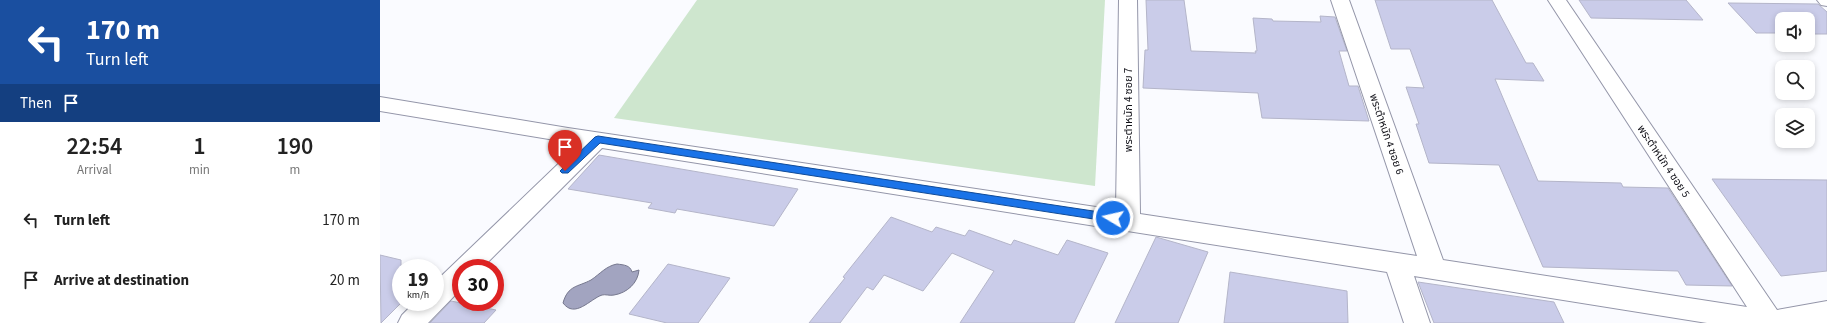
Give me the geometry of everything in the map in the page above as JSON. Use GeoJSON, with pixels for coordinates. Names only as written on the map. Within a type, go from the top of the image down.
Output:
{"type":"FeatureCollection","features":[{"type":"Feature","properties":{"kind":"street","name":"พระตำหนัก 4 ซอย 7"},"geometry":{"type":"LineString","coordinates":[[1128,0],[1128,221]]}},
{"type":"Feature","properties":{"kind":"street","name":"พระตำหนัก 4 ซอย 6"},"geometry":{"type":"LineString","coordinates":[[1340,0],[1433,268]]}},
{"type":"Feature","properties":{"kind":"street","name":"พระตำหนัก 4 ซอย 5"},"geometry":{"type":"LineString","coordinates":[[1557,0],[1769,322]]}},
{"type":"Feature","properties":{"kind":"street"},"geometry":{"type":"LineString","coordinates":[[380,104],[1433,268],[1769,322],[1827,312]]}},
{"type":"Feature","properties":{"kind":"street"},"geometry":{"type":"LineString","coordinates":[[475,259],[598,139]]}},
{"type":"Feature","properties":{"kind":"street"},"geometry":{"type":"LineString","coordinates":[[1397,263],[1417,323]]}},
{"type":"Feature","properties":{"kind":"street"},"geometry":{"type":"LineString","coordinates":[[444,290],[452,282]]}},
{"type":"Feature","properties":{"kind":"street"},"geometry":{"type":"LineString","coordinates":[[411,323],[423,311]]}},
{"type":"Feature","properties":{"kind":"green space"},"geometry":{"type":"Polygon","coordinates":[[[697,0],[1105,0],[1095,186],[614,118],[697,0]]]}},
{"type":"Feature","properties":{"kind":"water"},"geometry":{"type":"Polygon","coordinates":[[[617,264],[628,267],[632,272],[639,270],[634,283],[627,290],[614,295],[602,295],[577,309],[572,309],[563,303],[565,297],[574,287],[591,280],[603,270],[617,264]]]}},
{"type":"Feature","properties":{"kind":"building"},"geometry":{"type":"Polygon","coordinates":[[[1146,0],[1184,0],[1191,51],[1256,53],[1253,18],[1272,19],[1273,21],[1321,22],[1320,16],[1335,17],[1347,51],[1339,51],[1349,86],[1358,86],[1369,121],[1262,118],[1258,93],[1143,88],[1145,50],[1148,50],[1146,0]]]}},
{"type":"Feature","properties":{"kind":"building"},"geometry":{"type":"Polygon","coordinates":[[[1375,0],[1492,0],[1526,63],[1533,63],[1544,81],[1495,79],[1538,181],[1621,183],[1623,187],[1668,188],[1732,286],[1686,285],[1678,271],[1543,267],[1499,165],[1429,163],[1416,124],[1419,124],[1406,87],[1424,88],[1410,49],[1391,49],[1375,0]]]}},
{"type":"Feature","properties":{"kind":"building"},"geometry":{"type":"Polygon","coordinates":[[[1579,0],[1686,0],[1703,20],[1591,18],[1579,0]]]}},
{"type":"Feature","properties":{"kind":"building"},"geometry":{"type":"Polygon","coordinates":[[[1728,3],[1818,4],[1827,12],[1827,34],[1815,34],[1815,12],[1775,12],[1775,33],[1756,33],[1728,3]]]}},
{"type":"Feature","properties":{"kind":"building"},"geometry":{"type":"Polygon","coordinates":[[[599,155],[798,189],[774,226],[677,209],[675,213],[648,208],[652,203],[568,189],[599,155]]]}},
{"type":"Feature","properties":{"kind":"building"},"geometry":{"type":"Polygon","coordinates":[[[1712,179],[1827,180],[1827,271],[1781,276],[1712,179]]]}},
{"type":"Feature","properties":{"kind":"building"},"geometry":{"type":"Polygon","coordinates":[[[891,217],[932,232],[936,227],[965,236],[969,230],[1011,245],[1014,240],[1058,255],[1067,240],[1108,253],[1074,323],[960,323],[994,271],[952,253],[923,291],[884,275],[873,290],[867,287],[840,323],[809,323],[845,278],[843,277],[891,217]]]}},
{"type":"Feature","properties":{"kind":"building"},"geometry":{"type":"Polygon","coordinates":[[[1156,237],[1208,252],[1178,323],[1115,323],[1156,237]]]}},
{"type":"Feature","properties":{"kind":"building"},"geometry":{"type":"Polygon","coordinates":[[[380,255],[397,259],[392,259],[393,311],[381,323],[380,255]]]}},
{"type":"Feature","properties":{"kind":"building"},"geometry":{"type":"Polygon","coordinates":[[[668,264],[730,278],[698,323],[667,323],[629,314],[668,264]]]}},
{"type":"Feature","properties":{"kind":"building"},"geometry":{"type":"Polygon","coordinates":[[[1230,272],[1347,291],[1348,323],[1224,323],[1230,272]]]}},
{"type":"Feature","properties":{"kind":"building"},"geometry":{"type":"Polygon","coordinates":[[[1418,282],[1554,302],[1564,323],[1434,323],[1418,282]]]}},
{"type":"Feature","properties":{"kind":"building"},"geometry":{"type":"Polygon","coordinates":[[[451,301],[452,311],[495,311],[484,323],[430,323],[441,311],[444,311],[444,308],[451,301]]]}},
{"type":"Feature","properties":{"kind":"route"},"geometry":{"type":"LineString","coordinates":[[565,171],[598,139],[1113,218]]}}]}
